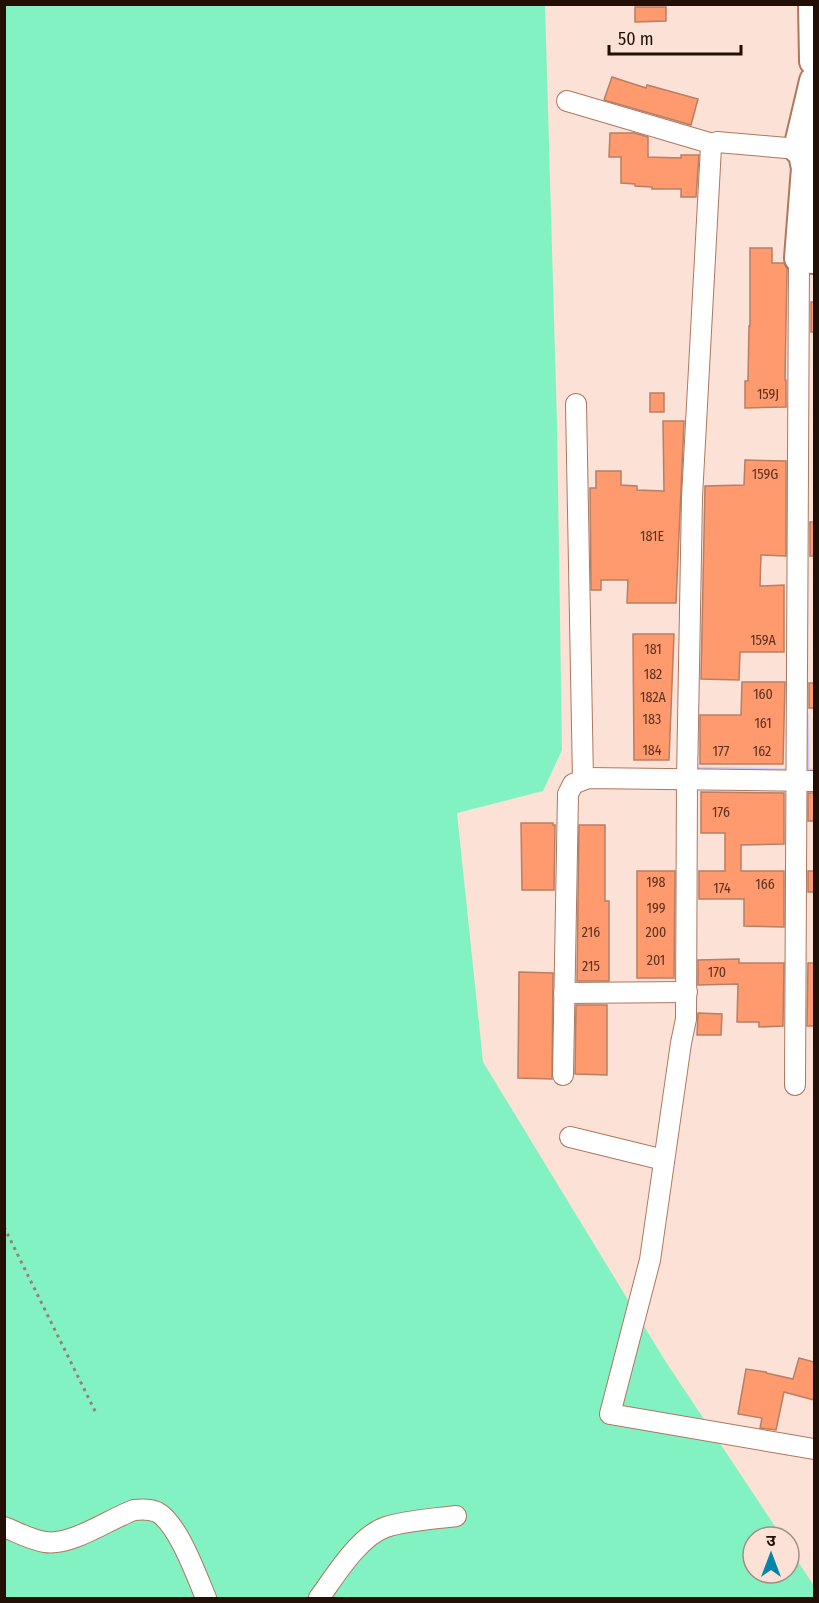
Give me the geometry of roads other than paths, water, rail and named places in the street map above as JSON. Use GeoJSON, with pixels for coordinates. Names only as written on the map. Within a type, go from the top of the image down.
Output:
{"type":"FeatureCollection","features":[{"type":"Feature","properties":{"kind":"street"},"geometry":{"type":"LineString","coordinates":[[813,4],[814,62]]}},
{"type":"Feature","properties":{"kind":"street"},"geometry":{"type":"LineString","coordinates":[[798,149],[814,81]]}},
{"type":"Feature","properties":{"kind":"street"},"geometry":{"type":"LineString","coordinates":[[567,101],[713,144],[717,142],[798,149],[803,154],[806,168],[807,259],[795,1085]]}},
{"type":"Feature","properties":{"kind":"street"},"geometry":{"type":"LineString","coordinates":[[713,144],[710,162],[692,497],[686,1019],[650,1260],[610,1414],[814,1449]]}},
{"type":"Feature","properties":{"kind":"street"},"geometry":{"type":"LineString","coordinates":[[576,404],[583,779]]}},
{"type":"Feature","properties":{"kind":"street"},"geometry":{"type":"LineString","coordinates":[[563,1075],[568,794],[573,784],[583,779],[687,780],[801,775]]}},
{"type":"Feature","properties":{"kind":"street"},"geometry":{"type":"LineString","coordinates":[[564,993],[687,992]]}},
{"type":"Feature","properties":{"kind":"street"},"geometry":{"type":"LineString","coordinates":[[570,1137],[664,1160]]}},
{"type":"Feature","properties":{"kind":"street"},"geometry":{"type":"LineString","coordinates":[[4,1527],[46,1543],[58,1542],[75,1537],[134,1510],[156,1511],[172,1525],[206,1599]]}},
{"type":"Feature","properties":{"kind":"street"},"geometry":{"type":"LineString","coordinates":[[319,1599],[346,1561],[369,1537],[384,1527],[456,1516]]}},
{"type":"Feature","properties":{"kind":"waterway"},"geometry":{"type":"LineString","coordinates":[[806,714],[807,771]]}},
{"type":"Feature","properties":{"kind":"waterway"},"geometry":{"type":"LineString","coordinates":[[697,769],[791,771]]}},
{"type":"Feature","properties":{"kind":"waterway"},"geometry":{"type":"LineString","coordinates":[[804,771],[814,771]]}}]}
